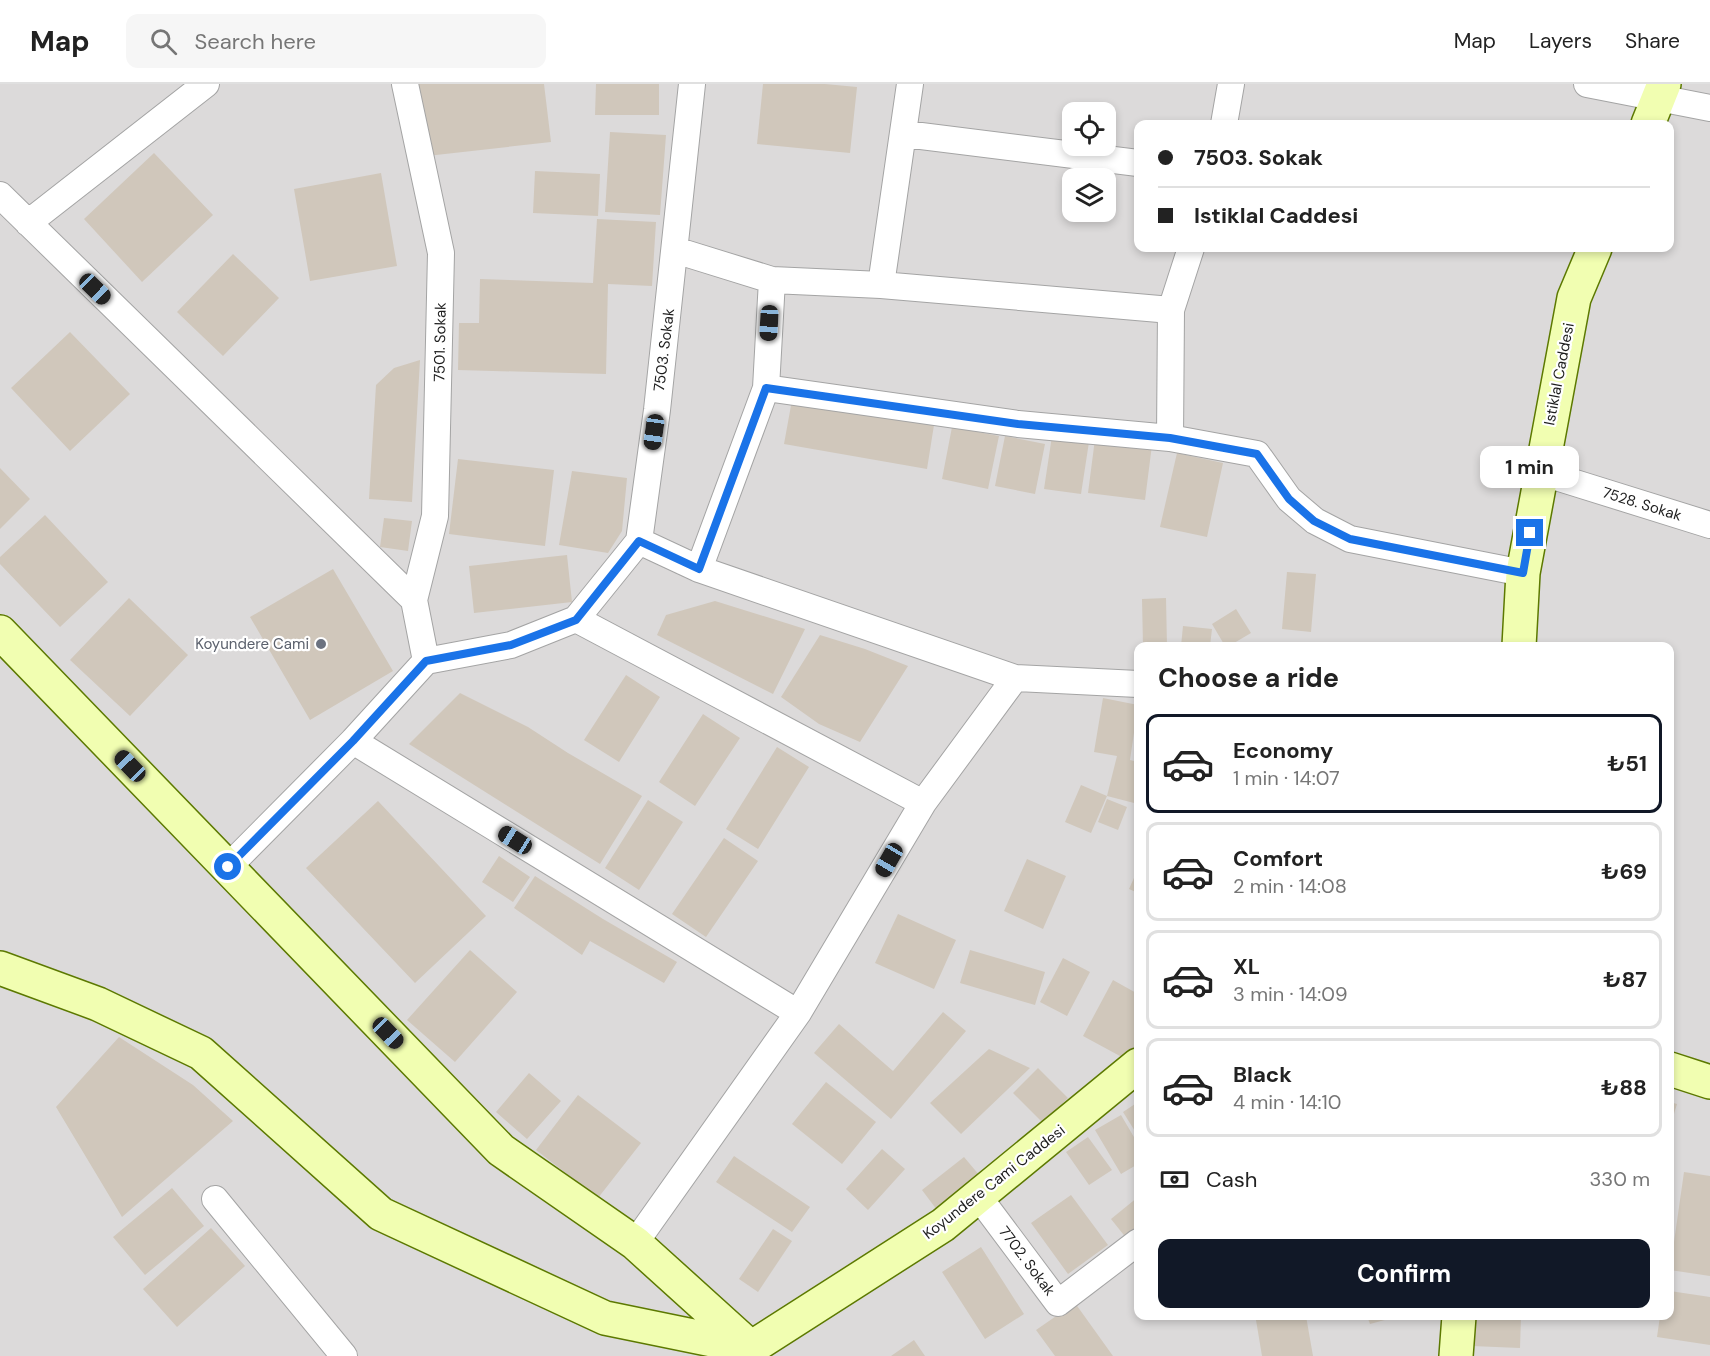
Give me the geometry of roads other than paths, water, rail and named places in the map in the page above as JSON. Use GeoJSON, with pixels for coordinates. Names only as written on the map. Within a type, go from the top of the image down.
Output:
{"type":"FeatureCollection","features":[{"type":"Feature","properties":{"kind":"street"},"geometry":{"type":"LineString","coordinates":[[28,224],[206,84]]}},
{"type":"Feature","properties":{"kind":"street","name":"7501. Sokak"},"geometry":{"type":"LineString","coordinates":[[405,84],[441,253],[435,516],[414,600]]}},
{"type":"Feature","properties":{"kind":"street","name":"7503. Sokak"},"geometry":{"type":"LineString","coordinates":[[639,541],[657,410],[692,84]]}},
{"type":"Feature","properties":{"kind":"street"},"geometry":{"type":"LineString","coordinates":[[881,285],[910,84]]}},
{"type":"Feature","properties":{"kind":"street"},"geometry":{"type":"LineString","coordinates":[[1225,120],[1231,84]]}},
{"type":"Feature","properties":{"kind":"street"},"geometry":{"type":"LineString","coordinates":[[1587,84],[1657,102],[1710,108]]}},
{"type":"Feature","properties":{"kind":"street"},"geometry":{"type":"LineString","coordinates":[[904,134],[1134,163]]}},
{"type":"Feature","properties":{"kind":"street"},"geometry":{"type":"LineString","coordinates":[[0,195],[414,600],[426,661]]}},
{"type":"Feature","properties":{"kind":"street"},"geometry":{"type":"LineString","coordinates":[[675,250],[772,280],[881,285],[1171,310]]}},
{"type":"Feature","properties":{"kind":"street"},"geometry":{"type":"LineString","coordinates":[[1170,438],[1171,310],[1190,252]]}},
{"type":"Feature","properties":{"kind":"street","name":"Istiklal Caddesi"},"geometry":{"type":"LineString","coordinates":[[1519,642],[1523,573],[1540,472],[1574,298],[1593,252]]}},
{"type":"Feature","properties":{"kind":"street"},"geometry":{"type":"LineString","coordinates":[[699,569],[766,388],[772,280]]}},
{"type":"Feature","properties":{"kind":"street"},"geometry":{"type":"LineString","coordinates":[[766,388],[1018,424],[1170,438],[1257,454],[1289,499],[1314,521],[1350,539],[1523,573]]}},
{"type":"Feature","properties":{"kind":"street","name":"7528. Sokak"},"geometry":{"type":"LineString","coordinates":[[1540,472],[1710,525]]}},
{"type":"Feature","properties":{"kind":"street"},"geometry":{"type":"LineString","coordinates":[[228,867],[353,741],[426,661],[511,645],[576,620],[639,541],[699,569],[1015,678],[1134,684]]}},
{"type":"Feature","properties":{"kind":"street"},"geometry":{"type":"LineString","coordinates":[[576,620],[923,803]]}},
{"type":"Feature","properties":{"kind":"street"},"geometry":{"type":"LineString","coordinates":[[0,632],[501,1150],[635,1243],[756,1352]]}},
{"type":"Feature","properties":{"kind":"street"},"geometry":{"type":"LineString","coordinates":[[635,1243],[798,1014],[923,803],[1015,678]]}},
{"type":"Feature","properties":{"kind":"street"},"geometry":{"type":"LineString","coordinates":[[353,741],[798,1014]]}},
{"type":"Feature","properties":{"kind":"street"},"geometry":{"type":"LineString","coordinates":[[0,968],[98,1004],[201,1053],[381,1214],[605,1318],[756,1352]]}},
{"type":"Feature","properties":{"kind":"street","name":"Koyundere Cami Caddesi"},"geometry":{"type":"LineString","coordinates":[[756,1352],[944,1225],[1134,1068]]}},
{"type":"Feature","properties":{"kind":"street"},"geometry":{"type":"LineString","coordinates":[[1674,1069],[1710,1082]]}},
{"type":"Feature","properties":{"kind":"street","name":"7702. Sokak"},"geometry":{"type":"LineString","coordinates":[[978,1197],[1058,1303],[1134,1245]]}},
{"type":"Feature","properties":{"kind":"street"},"geometry":{"type":"LineString","coordinates":[[216,1199],[344,1356]]}},
{"type":"Feature","properties":{"kind":"street"},"geometry":{"type":"LineString","coordinates":[[1456,1356],[1459,1320]]}},
{"type":"Feature","properties":{"kind":"place","name":"Koyundere Cami"},"geometry":{"type":"Point","coordinates":[321,644]}}]}
